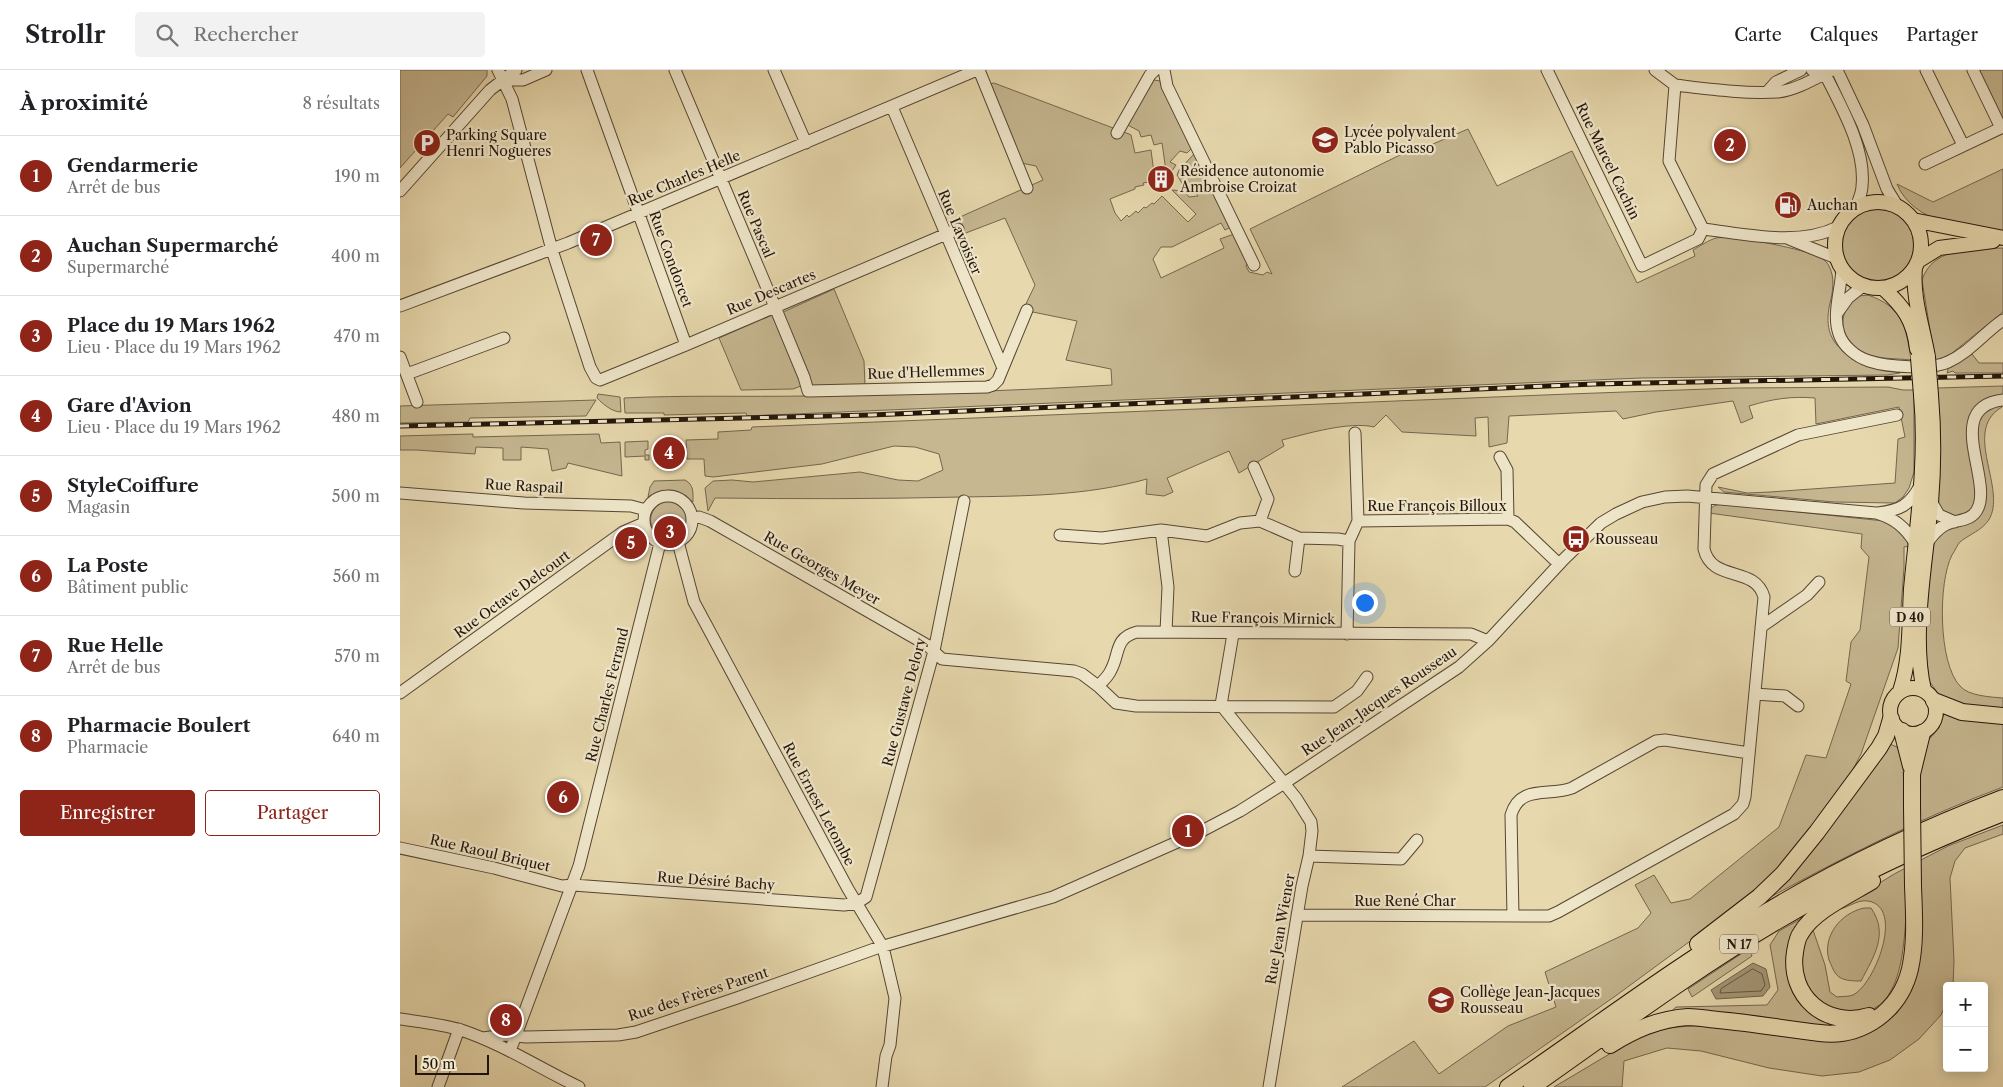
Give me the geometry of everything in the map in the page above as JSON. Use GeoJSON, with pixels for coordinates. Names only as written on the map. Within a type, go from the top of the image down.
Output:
{"type":"FeatureCollection","features":[{"type":"Feature","properties":{"kind":"highway"},"geometry":{"type":"LineString","coordinates":[[1929,696],[1962,712],[2003,716]]}},
{"type":"Feature","properties":{"kind":"highway"},"geometry":{"type":"LineString","coordinates":[[1631,1002],[1646,982],[1759,897],[1783,874],[1818,832],[1886,736],[1897,725],[1912,774]]}},
{"type":"Feature","properties":{"kind":"highway"},"geometry":{"type":"LineString","coordinates":[[1542,1087],[1549,1085],[1631,1032],[1651,1024],[1689,1017],[1822,1033],[1844,1032],[1872,1023],[1887,1009],[1900,992],[1910,969],[1914,932],[1912,774],[1922,732]]}},
{"type":"Feature","properties":{"kind":"highway","name":"N 17"},"geometry":{"type":"LineString","coordinates":[[1508,1087],[1717,943],[1821,881],[1886,847],[1958,815],[2003,798]]}},
{"type":"Feature","properties":{"kind":"highway","name":"N 17"},"geometry":{"type":"LineString","coordinates":[[1532,1087],[1688,978],[1776,922],[1826,893],[1962,829],[2003,813]]}},
{"type":"Feature","properties":{"kind":"highway"},"geometry":{"type":"LineString","coordinates":[[1887,1009],[1856,1020],[1843,1020],[1828,1016],[1816,1009],[1800,989],[1795,976],[1794,961],[1801,933],[1829,906],[1887,873],[1945,845],[1962,829]]}},
{"type":"Feature","properties":{"kind":"main road"},"geometry":{"type":"LineString","coordinates":[[1916,264],[1921,240],[1913,220],[1898,207],[1876,202],[1856,208],[1848,214],[1838,227],[1835,242],[1839,264],[1854,281],[1862,286],[1874,289],[1884,288],[1901,282],[1916,264],[1939,248],[2003,239]]}},
{"type":"Feature","properties":{"kind":"main road"},"geometry":{"type":"LineString","coordinates":[[1913,220],[2003,239]]}},
{"type":"Feature","properties":{"kind":"main road","name":"D 40"},"geometry":{"type":"LineString","coordinates":[[1900,691],[1908,658],[1921,543],[1931,501],[1934,445],[1926,395],[1914,279],[1916,264]]}},
{"type":"Feature","properties":{"kind":"main road","name":"D 40"},"geometry":{"type":"LineString","coordinates":[[1884,288],[1899,302],[1907,313],[1923,358]]}},
{"type":"Feature","properties":{"kind":"main road","name":"D 40"},"geometry":{"type":"LineString","coordinates":[[1926,395],[1922,484],[1920,671],[1929,696]]}},
{"type":"Feature","properties":{"kind":"main road"},"geometry":{"type":"LineString","coordinates":[[1916,688],[1929,696],[1936,716],[1928,729],[1912,734],[1897,725],[1891,704],[1900,691],[1916,688]]}},
{"type":"Feature","properties":{"kind":"street"},"geometry":{"type":"LineString","coordinates":[[400,191],[490,90],[501,75],[516,70]]}},
{"type":"Feature","properties":{"kind":"street"},"geometry":{"type":"LineString","coordinates":[[501,75],[523,80],[546,70]]}},
{"type":"Feature","properties":{"kind":"street","name":"Rue Condorcet"},"geometry":{"type":"LineString","coordinates":[[587,70],[686,345]]}},
{"type":"Feature","properties":{"kind":"street","name":"Rue Pascal"},"geometry":{"type":"LineString","coordinates":[[675,70],[776,307],[808,391]]}},
{"type":"Feature","properties":{"kind":"street"},"geometry":{"type":"LineString","coordinates":[[774,70],[806,143]]}},
{"type":"Feature","properties":{"kind":"street"},"geometry":{"type":"LineString","coordinates":[[978,70],[1027,188]]}},
{"type":"Feature","properties":{"kind":"street","name":"Rue Charles Helle"},"geometry":{"type":"LineString","coordinates":[[400,306],[552,250],[978,70]]}},
{"type":"Feature","properties":{"kind":"street"},"geometry":{"type":"LineString","coordinates":[[1117,133],[1150,75],[1155,70]]}},
{"type":"Feature","properties":{"kind":"street"},"geometry":{"type":"LineString","coordinates":[[1164,70],[1167,86],[1254,265]]}},
{"type":"Feature","properties":{"kind":"street","name":"Rue Marcel Cachin"},"geometry":{"type":"LineString","coordinates":[[1547,70],[1642,266],[1698,239],[1703,229]]}},
{"type":"Feature","properties":{"kind":"street"},"geometry":{"type":"LineString","coordinates":[[1656,70],[1675,86],[1748,92],[1779,92],[1828,71]]}},
{"type":"Feature","properties":{"kind":"street"},"geometry":{"type":"LineString","coordinates":[[1768,91],[1776,82],[1801,70]]}},
{"type":"Feature","properties":{"kind":"street"},"geometry":{"type":"LineString","coordinates":[[1812,70],[1828,71]]}},
{"type":"Feature","properties":{"kind":"street"},"geometry":{"type":"LineString","coordinates":[[1837,70],[1857,111],[1887,189],[1898,207]]}},
{"type":"Feature","properties":{"kind":"street"},"geometry":{"type":"LineString","coordinates":[[1926,70],[1963,145]]}},
{"type":"Feature","properties":{"kind":"street"},"geometry":{"type":"LineString","coordinates":[[1925,164],[2002,127],[1973,70]]}},
{"type":"Feature","properties":{"kind":"street"},"geometry":{"type":"LineString","coordinates":[[1828,71],[1850,125],[1863,177],[1856,208]]}},
{"type":"Feature","properties":{"kind":"street"},"geometry":{"type":"LineString","coordinates":[[501,75],[512,99],[552,250]]}},
{"type":"Feature","properties":{"kind":"street"},"geometry":{"type":"LineString","coordinates":[[1675,86],[1669,161],[1703,229],[1788,238],[1820,234],[1838,227]]}},
{"type":"Feature","properties":{"kind":"street","name":"Rue Lavoisier"},"geometry":{"type":"LineString","coordinates":[[892,107],[1003,368]]}},
{"type":"Feature","properties":{"kind":"street","name":"Rue Descartes"},"geometry":{"type":"LineString","coordinates":[[552,250],[590,367],[596,378],[604,379],[958,229]]}},
{"type":"Feature","properties":{"kind":"street"},"geometry":{"type":"LineString","coordinates":[[1788,238],[1839,264],[1838,333],[1843,342],[1854,352],[1870,361],[1894,365],[1935,366],[1948,362],[1960,356],[2003,320]]}},
{"type":"Feature","properties":{"kind":"street"},"geometry":{"type":"LineString","coordinates":[[1837,314],[1848,298],[1862,286]]}},
{"type":"Feature","properties":{"kind":"street","name":"Rue d'Hellemmes"},"geometry":{"type":"LineString","coordinates":[[808,391],[987,387],[993,385],[998,380],[1027,310]]}},
{"type":"Feature","properties":{"kind":"street"},"geometry":{"type":"LineString","coordinates":[[407,374],[504,338]]}},
{"type":"Feature","properties":{"kind":"street"},"geometry":{"type":"LineString","coordinates":[[400,357],[417,402]]}},
{"type":"Feature","properties":{"kind":"street"},"geometry":{"type":"LineString","coordinates":[[1876,513],[1888,516],[1921,543],[1941,528],[1970,517],[1979,507],[1980,492],[1973,441],[1973,424],[1984,406],[2003,400]]}},
{"type":"Feature","properties":{"kind":"street"},"geometry":{"type":"LineString","coordinates":[[1706,498],[1706,485],[1713,474],[1783,440],[1813,431],[1897,414]]}},
{"type":"Feature","properties":{"kind":"street"},"geometry":{"type":"LineString","coordinates":[[1347,634],[1350,541],[1358,521],[1355,433]]}},
{"type":"Feature","properties":{"kind":"street"},"geometry":{"type":"LineString","coordinates":[[1500,457],[1507,470],[1508,519]]}},
{"type":"Feature","properties":{"kind":"street"},"geometry":{"type":"LineString","coordinates":[[1254,467],[1268,499],[1260,521]]}},
{"type":"Feature","properties":{"kind":"street"},"geometry":{"type":"LineString","coordinates":[[1876,513],[1902,508],[1914,498],[1922,484]]}},
{"type":"Feature","properties":{"kind":"street","name":"Rue Raspail"},"geometry":{"type":"LineString","coordinates":[[400,493],[524,502],[631,506],[646,510]]}},
{"type":"Feature","properties":{"kind":"street"},"geometry":{"type":"LineString","coordinates":[[661,497],[675,497],[687,505],[692,519],[688,533],[678,542],[666,544],[660,543],[649,535],[644,523],[646,510],[654,500],[661,497]]}},
{"type":"Feature","properties":{"kind":"street","name":"Rue Jean-Jacques Rousseau"},"geometry":{"type":"LineString","coordinates":[[883,946],[1053,897],[1218,823],[1283,784],[1459,667],[1488,640],[1559,564],[1601,523],[1632,506],[1666,497],[1706,498],[1876,513]]}},
{"type":"Feature","properties":{"kind":"street","name":"Rue René Char"},"geometry":{"type":"LineString","coordinates":[[1297,915],[1549,916],[1734,814],[1743,804],[1745,798],[1764,597],[1758,584],[1752,580],[1715,568],[1706,557],[1704,549],[1706,498]]}},
{"type":"Feature","properties":{"kind":"street","name":"Rue Gustave Delory"},"geometry":{"type":"LineString","coordinates":[[857,902],[866,898],[934,651],[964,501]]}},
{"type":"Feature","properties":{"kind":"street"},"geometry":{"type":"LineString","coordinates":[[1931,501],[1939,515],[1955,522]]}},
{"type":"Feature","properties":{"kind":"street","name":"Rue Georges Meyer"},"geometry":{"type":"LineString","coordinates":[[692,519],[699,518],[710,521],[927,645],[938,656],[950,660],[1074,671],[1082,674],[1098,686],[1116,703],[1123,705],[1221,705],[1257,708],[1334,707],[1357,691],[1367,677]]}},
{"type":"Feature","properties":{"kind":"street","name":"Rue François Billoux"},"geometry":{"type":"LineString","coordinates":[[1358,521],[1508,519],[1516,522],[1559,564]]}},
{"type":"Feature","properties":{"kind":"street"},"geometry":{"type":"LineString","coordinates":[[1060,535],[1102,538],[1161,530],[1207,536],[1240,522],[1260,521],[1299,538],[1350,541]]}},
{"type":"Feature","properties":{"kind":"street","name":"Rue Octave Delcourt"},"geometry":{"type":"LineString","coordinates":[[400,694],[623,532],[644,523]]}},
{"type":"Feature","properties":{"kind":"street"},"geometry":{"type":"LineString","coordinates":[[1161,530],[1168,586],[1166,632]]}},
{"type":"Feature","properties":{"kind":"street"},"geometry":{"type":"LineString","coordinates":[[1295,571],[1299,538]]}},
{"type":"Feature","properties":{"kind":"street","name":"Rue Ernest Letombe"},"geometry":{"type":"LineString","coordinates":[[678,542],[694,602],[857,902],[883,946],[895,998],[890,1044],[886,1056],[882,1087]]}},
{"type":"Feature","properties":{"kind":"street","name":"Rue Charles Ferrand"},"geometry":{"type":"LineString","coordinates":[[510,1051],[573,885],[660,543]]}},
{"type":"Feature","properties":{"kind":"street"},"geometry":{"type":"LineString","coordinates":[[1761,626],[1807,595],[1819,582]]}},
{"type":"Feature","properties":{"kind":"street","name":"Rue François Mirnick"},"geometry":{"type":"LineString","coordinates":[[1098,686],[1113,668],[1116,652],[1123,640],[1129,634],[1137,632],[1471,634],[1488,640]]}},
{"type":"Feature","properties":{"kind":"street"},"geometry":{"type":"LineString","coordinates":[[1221,705],[1233,634]]}},
{"type":"Feature","properties":{"kind":"street"},"geometry":{"type":"LineString","coordinates":[[1755,694],[1785,696],[1798,706]]}},
{"type":"Feature","properties":{"kind":"street","name":"Rue Jean Wiener"},"geometry":{"type":"LineString","coordinates":[[1221,705],[1296,798],[1311,822],[1312,831],[1309,856],[1297,915],[1269,1087]]}},
{"type":"Feature","properties":{"kind":"street"},"geometry":{"type":"LineString","coordinates":[[1513,916],[1511,815],[1513,806],[1523,796],[1564,791],[1572,788],[1656,741],[1665,740],[1749,752]]}},
{"type":"Feature","properties":{"kind":"street"},"geometry":{"type":"LineString","coordinates":[[1309,856],[1401,859],[1417,840]]}},
{"type":"Feature","properties":{"kind":"street","name":"Rue Raoul Briquet"},"geometry":{"type":"LineString","coordinates":[[400,848],[494,868],[562,886],[573,885]]}},
{"type":"Feature","properties":{"kind":"street","name":"Rue Désiré Bachy"},"geometry":{"type":"LineString","coordinates":[[573,885],[844,905],[857,902]]}},
{"type":"Feature","properties":{"kind":"street","name":"Rue des Frères Parent"},"geometry":{"type":"LineString","coordinates":[[483,1038],[505,1035],[554,1037],[618,1035],[636,1032],[883,946]]}},
{"type":"Feature","properties":{"kind":"street"},"geometry":{"type":"LineString","coordinates":[[400,1019],[435,1024],[483,1038],[579,1087]]}},
{"type":"Feature","properties":{"kind":"street"},"geometry":{"type":"LineString","coordinates":[[438,1087],[459,1030]]}},
{"type":"Feature","properties":{"kind":"shaded area"},"geometry":{"type":"Polygon","coordinates":[[[400,70],[487,70],[487,76],[453,117],[448,114],[400,168],[400,70]]]}},
{"type":"Feature","properties":{"kind":"shaded area"},"geometry":{"type":"Polygon","coordinates":[[[1978,70],[2003,70],[2003,121],[1978,70]]]}},
{"type":"Feature","properties":{"kind":"shaded area"},"geometry":{"type":"Polygon","coordinates":[[[1154,80],[1160,81],[1192,148],[1187,153],[1180,151],[1170,162],[1176,165],[1167,178],[1162,143],[1154,145],[1151,135],[1141,137],[1139,131],[1126,124],[1154,80]]]}},
{"type":"Feature","properties":{"kind":"shaded area"},"geometry":{"type":"Polygon","coordinates":[[[994,83],[1129,134],[1131,135],[1135,153],[1151,150],[1155,181],[1143,183],[1144,185],[1135,187],[1135,189],[1110,199],[1115,213],[1121,221],[1127,215],[1129,217],[1136,211],[1138,213],[1144,207],[1146,208],[1152,203],[1154,204],[1162,196],[1188,222],[1196,214],[1172,190],[1184,191],[1189,197],[1198,196],[1195,192],[1212,188],[1231,227],[1225,230],[1221,223],[1172,247],[1161,247],[1153,259],[1161,278],[1224,248],[1220,239],[1234,234],[1248,259],[1246,266],[1249,272],[1263,275],[1267,272],[1272,274],[1250,229],[1408,151],[1412,153],[1468,129],[1497,186],[1572,151],[1637,283],[1695,256],[1693,250],[1716,238],[1736,238],[1765,243],[1806,252],[1825,260],[1831,270],[1833,280],[1828,320],[1831,334],[1837,345],[1846,353],[1858,359],[1900,373],[1887,375],[1641,378],[747,416],[746,413],[664,415],[664,413],[625,413],[624,398],[997,391],[1112,385],[1111,369],[1066,360],[1077,321],[1023,310],[1035,285],[1005,218],[958,236],[951,221],[1043,180],[1036,166],[1021,163],[989,84],[994,83]]]}},
{"type":"Feature","properties":{"kind":"shaded area"},"geometry":{"type":"Polygon","coordinates":[[[1195,153],[1208,181],[1203,185],[1183,185],[1177,175],[1179,170],[1195,153]]]}},
{"type":"Feature","properties":{"kind":"shaded area"},"geometry":{"type":"Polygon","coordinates":[[[2003,169],[2003,231],[1957,226],[1928,215],[1915,208],[1897,184],[1933,202],[2003,169]]]}},
{"type":"Feature","properties":{"kind":"shaded area"},"geometry":{"type":"Polygon","coordinates":[[[1871,209],[1885,209],[1904,219],[1914,238],[1914,252],[1904,271],[1885,281],[1871,281],[1852,271],[1842,252],[1842,238],[1852,219],[1871,209]]]}},
{"type":"Feature","properties":{"kind":"shaded area"},"geometry":{"type":"Polygon","coordinates":[[[2003,248],[2003,312],[1951,354],[1935,361],[1922,280],[1927,269],[1945,255],[1968,250],[2003,248]]]}},
{"type":"Feature","properties":{"kind":"shaded area"},"geometry":{"type":"Polygon","coordinates":[[[834,289],[864,361],[865,386],[813,386],[781,313],[834,289]]]}},
{"type":"Feature","properties":{"kind":"shaded area"},"geometry":{"type":"Polygon","coordinates":[[[1868,295],[1880,300],[1896,312],[1904,328],[1911,360],[1867,354],[1855,347],[1846,336],[1843,323],[1846,309],[1855,298],[1868,295]]]}},
{"type":"Feature","properties":{"kind":"shaded area"},"geometry":{"type":"Polygon","coordinates":[[[772,315],[801,386],[793,389],[741,390],[719,338],[772,315]]]}},
{"type":"Feature","properties":{"kind":"shaded area"},"geometry":{"type":"Polygon","coordinates":[[[1972,354],[1979,363],[2003,363],[2003,373],[1955,373],[1953,371],[1947,373],[1948,369],[1972,354]]]}},
{"type":"Feature","properties":{"kind":"shaded area"},"geometry":{"type":"Polygon","coordinates":[[[2003,386],[2003,397],[1978,406],[1975,507],[1959,517],[1944,514],[1936,500],[1939,425],[1937,388],[2003,386]]]}},
{"type":"Feature","properties":{"kind":"shaded area"},"geometry":{"type":"Polygon","coordinates":[[[1888,387],[1914,390],[1914,472],[1909,488],[1903,497],[1895,503],[1834,502],[1724,492],[1718,487],[1747,493],[1895,483],[1898,439],[1905,437],[1899,407],[1816,424],[1815,398],[1806,397],[1782,399],[1749,406],[1753,418],[1741,423],[1733,401],[1656,412],[1623,419],[1616,411],[1509,416],[1507,443],[1489,447],[1488,417],[1475,418],[1476,436],[1402,432],[1386,415],[1374,427],[1340,427],[1282,440],[1284,446],[1239,473],[1229,451],[1167,478],[1173,492],[1164,496],[1146,494],[1147,479],[1101,489],[1055,494],[986,497],[715,498],[708,511],[705,488],[713,481],[753,482],[860,472],[898,480],[918,481],[943,470],[939,454],[915,447],[894,446],[822,464],[713,477],[705,476],[704,459],[687,459],[686,440],[718,439],[718,432],[751,430],[752,427],[1736,388],[1888,387]]]}},
{"type":"Feature","properties":{"kind":"shaded area"},"geometry":{"type":"Polygon","coordinates":[[[598,394],[620,397],[621,412],[614,411],[605,405],[597,398],[598,394]]]}},
{"type":"Feature","properties":{"kind":"shaded area"},"geometry":{"type":"Polygon","coordinates":[[[596,400],[586,416],[470,418],[468,422],[400,423],[400,406],[596,400]]]}},
{"type":"Feature","properties":{"kind":"shaded area"},"geometry":{"type":"Polygon","coordinates":[[[1998,403],[2002,407],[1991,416],[1986,427],[1985,439],[1993,508],[1985,525],[1960,542],[1952,555],[1947,567],[1944,584],[1942,622],[1948,660],[1953,675],[1960,686],[1974,694],[2003,698],[2003,710],[1954,705],[1945,700],[1927,678],[1925,633],[1932,546],[1940,535],[1946,531],[1977,516],[1976,450],[1978,425],[1984,413],[1998,403]]]}},
{"type":"Feature","properties":{"kind":"shaded area"},"geometry":{"type":"Polygon","coordinates":[[[473,434],[473,437],[599,434],[601,443],[620,442],[622,476],[568,463],[566,468],[552,471],[548,449],[521,447],[521,460],[503,460],[503,448],[476,447],[475,454],[400,450],[400,436],[473,434]]]}},
{"type":"Feature","properties":{"kind":"shaded area"},"geometry":{"type":"Polygon","coordinates":[[[648,441],[648,449],[645,450],[645,455],[649,455],[649,460],[645,460],[645,456],[625,457],[625,442],[648,441]]]}},
{"type":"Feature","properties":{"kind":"shaded area"},"geometry":{"type":"Polygon","coordinates":[[[685,480],[693,492],[693,502],[681,493],[671,490],[648,497],[650,487],[654,481],[685,480]]]}},
{"type":"Feature","properties":{"kind":"shaded area"},"geometry":{"type":"Polygon","coordinates":[[[666,501],[680,505],[685,510],[687,517],[684,530],[672,539],[672,530],[669,530],[666,538],[654,531],[651,526],[652,514],[655,509],[659,504],[666,501]]]}},
{"type":"Feature","properties":{"kind":"shaded area"},"geometry":{"type":"Polygon","coordinates":[[[1722,504],[1884,521],[1897,527],[1909,541],[1910,546],[1904,547],[1898,648],[1861,754],[1849,777],[1782,865],[1738,906],[1614,997],[1485,1087],[1342,1087],[1414,1041],[1439,1074],[1508,1026],[1556,1007],[1545,972],[1638,928],[1651,913],[1635,885],[1654,875],[1671,903],[1690,899],[1779,827],[1806,755],[1826,758],[1851,684],[1846,681],[1851,642],[1860,630],[1869,557],[1861,548],[1862,534],[1709,513],[1714,506],[1722,504]]]}},
{"type":"Feature","properties":{"kind":"shaded area"},"geometry":{"type":"Polygon","coordinates":[[[1946,713],[2003,721],[2003,787],[1971,799],[1877,842],[1816,872],[1756,905],[1890,744],[1897,747],[1903,756],[1904,806],[1919,769],[1923,746],[1939,728],[1946,713]]]}},
{"type":"Feature","properties":{"kind":"shaded area"},"geometry":{"type":"Polygon","coordinates":[[[2003,825],[2003,834],[1965,848],[1955,861],[1950,878],[1953,982],[1943,982],[1943,1011],[1941,1015],[1919,1039],[1890,1060],[1859,1072],[1822,1076],[1769,1068],[1701,1051],[1667,1048],[1624,1061],[1622,1087],[1554,1087],[1643,1034],[1657,1030],[1686,1026],[1716,1026],[1863,1033],[1883,1025],[1897,1013],[1911,991],[1918,966],[1906,915],[1902,955],[1894,984],[1888,996],[1879,1005],[1868,1011],[1830,1011],[1803,985],[1801,945],[1812,927],[1825,965],[1830,992],[1837,997],[1853,995],[1870,977],[1877,962],[1883,946],[1884,917],[1879,906],[1868,901],[1860,901],[1835,910],[1896,873],[1948,846],[2003,825]]]}},
{"type":"Feature","properties":{"kind":"shaded area"},"geometry":{"type":"Polygon","coordinates":[[[1864,908],[1871,908],[1876,918],[1879,927],[1878,945],[1861,981],[1844,979],[1835,973],[1829,960],[1828,942],[1835,927],[1841,920],[1864,908]]]}},
{"type":"Feature","properties":{"kind":"shaded area"},"geometry":{"type":"Polygon","coordinates":[[[1815,911],[1788,971],[1835,1024],[1834,1030],[1665,1017],[1676,1007],[1767,1005],[1778,990],[1770,945],[1779,931],[1815,911]]]}},
{"type":"Feature","properties":{"kind":"shaded area"},"geometry":{"type":"Polygon","coordinates":[[[1750,948],[1752,956],[1692,997],[1688,989],[1750,948]]]}},
{"type":"Feature","properties":{"kind":"water"},"geometry":{"type":"Polygon","coordinates":[[[1753,963],[1766,969],[1770,987],[1763,996],[1716,999],[1711,990],[1753,963]]]}},
{"type":"Feature","properties":{"kind":"railway"},"geometry":{"type":"LineString","coordinates":[[400,426],[871,415],[1594,384],[2003,376]]}},
{"type":"Feature","properties":{"kind":"place","name":"Lycée polyvalent Pablo Picasso"},"geometry":{"type":"Point","coordinates":[1325,140]}},
{"type":"Feature","properties":{"kind":"place","name":"Parking Square Henri Nogueres"},"geometry":{"type":"Point","coordinates":[427,143]}},
{"type":"Feature","properties":{"kind":"place","name":"Auchan Supermarché"},"geometry":{"type":"Point","coordinates":[1730,145]}},
{"type":"Feature","properties":{"kind":"place","name":"Résidence autonomie Ambroise Croizat"},"geometry":{"type":"Point","coordinates":[1161,179]}},
{"type":"Feature","properties":{"kind":"place","name":"Auchan"},"geometry":{"type":"Point","coordinates":[1788,205]}},
{"type":"Feature","properties":{"kind":"place","name":"Rue Helle"},"geometry":{"type":"Point","coordinates":[596,240]}},
{"type":"Feature","properties":{"kind":"place","name":"Gare d'Avion"},"geometry":{"type":"Point","coordinates":[669,453]}},
{"type":"Feature","properties":{"kind":"place","name":"Place du 19 Mars 1962"},"geometry":{"type":"Point","coordinates":[670,532]}},
{"type":"Feature","properties":{"kind":"place","name":"Rousseau"},"geometry":{"type":"Point","coordinates":[1576,539]}},
{"type":"Feature","properties":{"kind":"place","name":"StyleCoiffure"},"geometry":{"type":"Point","coordinates":[631,543]}},
{"type":"Feature","properties":{"kind":"place","name":"La Poste"},"geometry":{"type":"Point","coordinates":[563,797]}},
{"type":"Feature","properties":{"kind":"place","name":"Gendarmerie"},"geometry":{"type":"Point","coordinates":[1188,831]}},
{"type":"Feature","properties":{"kind":"place","name":"Collège Jean-Jacques Rousseau"},"geometry":{"type":"Point","coordinates":[1441,1000]}},
{"type":"Feature","properties":{"kind":"place","name":"Pharmacie Boulert"},"geometry":{"type":"Point","coordinates":[506,1020]}}]}
